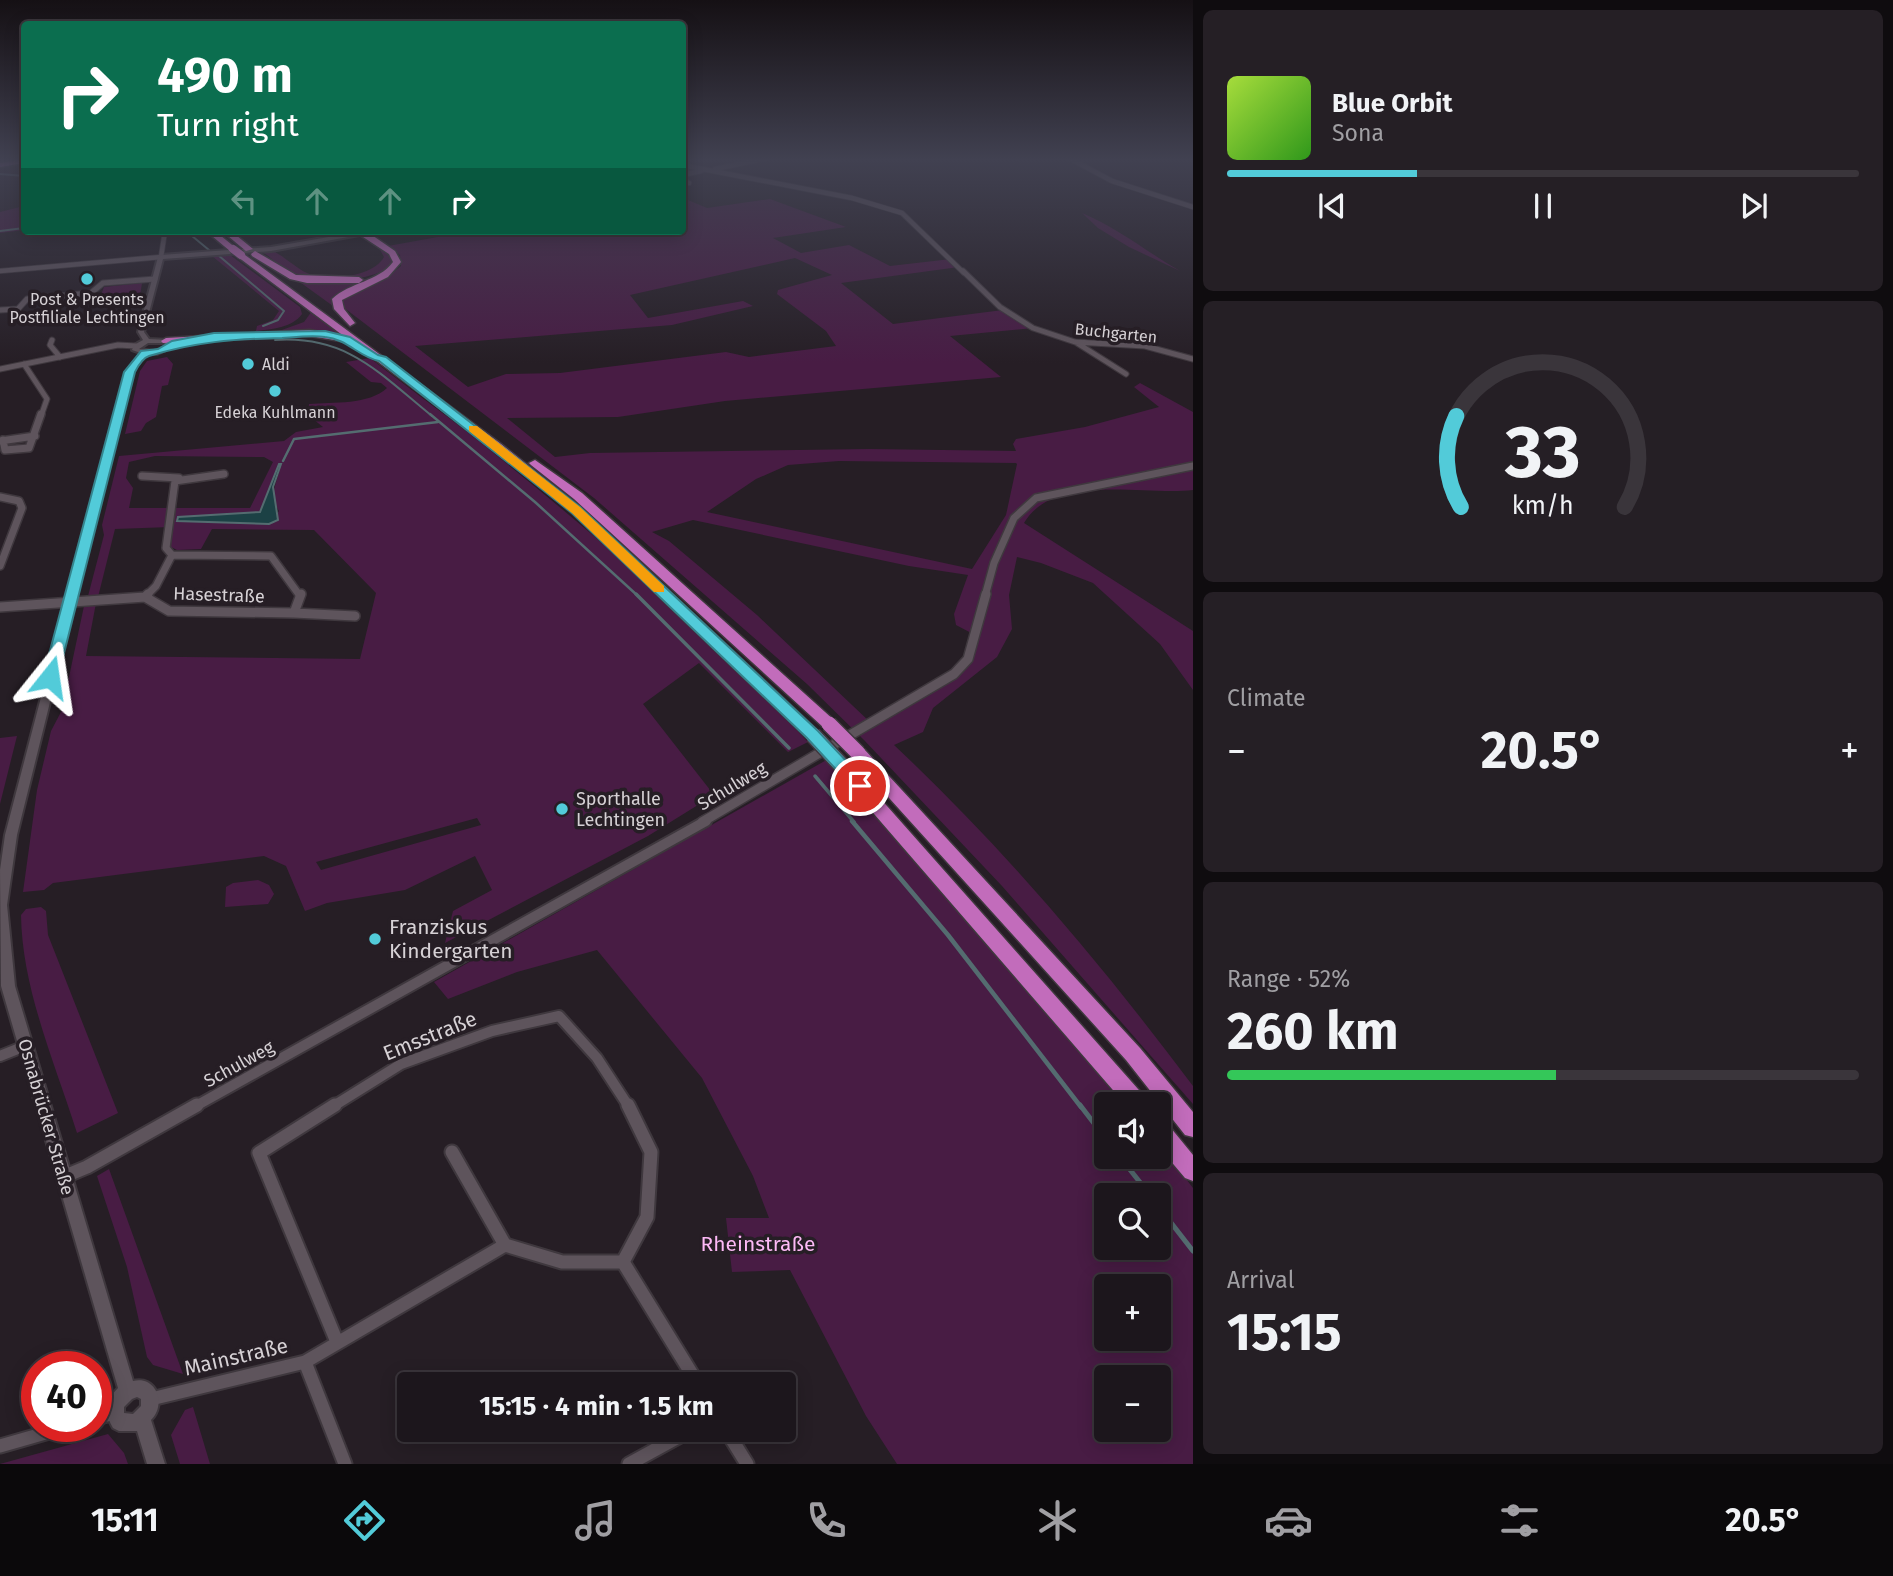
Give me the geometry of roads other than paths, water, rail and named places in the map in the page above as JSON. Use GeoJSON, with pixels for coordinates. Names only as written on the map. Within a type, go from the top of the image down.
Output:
{"type":"FeatureCollection","features":[{"type":"Feature","properties":{"kind":"highway"},"geometry":{"type":"LineString","coordinates":[[215,235],[233,249],[255,254],[293,277],[343,282],[385,274]]}},
{"type":"Feature","properties":{"kind":"highway"},"geometry":{"type":"LineString","coordinates":[[230,235],[244,251],[300,298],[576,510],[813,735],[1127,1092]]}},
{"type":"Feature","properties":{"kind":"highway"},"geometry":{"type":"LineString","coordinates":[[350,323],[350,319],[339,310],[337,299],[393,269],[397,259],[361,235]]}},
{"type":"Feature","properties":{"kind":"highway"},"geometry":{"type":"LineString","coordinates":[[255,254],[578,496],[829,723],[1133,1054],[1193,1128]]}},
{"type":"Feature","properties":{"kind":"highway"},"geometry":{"type":"LineString","coordinates":[[256,334],[302,319],[306,309],[299,301],[300,298]]}},
{"type":"Feature","properties":{"kind":"highway"},"geometry":{"type":"LineString","coordinates":[[169,342],[256,334],[336,336],[382,359]]}},
{"type":"Feature","properties":{"kind":"highway"},"geometry":{"type":"LineString","coordinates":[[1171,1145],[1193,1171]]}},
{"type":"Feature","properties":{"kind":"street","name":"Buchgarten"},"geometry":{"type":"LineString","coordinates":[[916,226],[1000,307],[1032,328],[1075,342],[1145,346],[1193,359]]}},
{"type":"Feature","properties":{"kind":"street"},"geometry":{"type":"LineString","coordinates":[[147,341],[141,332],[161,257],[159,253],[164,235]]}},
{"type":"Feature","properties":{"kind":"street"},"geometry":{"type":"LineString","coordinates":[[0,271],[271,249],[353,235]]}},
{"type":"Feature","properties":{"kind":"street"},"geometry":{"type":"LineString","coordinates":[[46,315],[17,318],[18,309],[27,299],[91,293],[103,283],[155,279]]}},
{"type":"Feature","properties":{"kind":"street"},"geometry":{"type":"LineString","coordinates":[[24,292],[23,298],[27,299]]}},
{"type":"Feature","properties":{"kind":"street"},"geometry":{"type":"LineString","coordinates":[[0,310],[18,309]]}},
{"type":"Feature","properties":{"kind":"street"},"geometry":{"type":"LineString","coordinates":[[52,340],[50,345],[60,357]]}},
{"type":"Feature","properties":{"kind":"street"},"geometry":{"type":"LineString","coordinates":[[0,369],[118,345],[136,346],[147,341],[169,342]]}},
{"type":"Feature","properties":{"kind":"street"},"geometry":{"type":"LineString","coordinates":[[136,346],[136,351],[144,354],[161,352],[169,342]]}},
{"type":"Feature","properties":{"kind":"street"},"geometry":{"type":"LineString","coordinates":[[1075,342],[1126,374]]}},
{"type":"Feature","properties":{"kind":"street","name":"Osnabrücker Straße"},"geometry":{"type":"LineString","coordinates":[[127,1391],[8,986],[1,905],[11,835],[130,372],[144,354]]}},
{"type":"Feature","properties":{"kind":"street"},"geometry":{"type":"LineString","coordinates":[[24,364],[47,400],[35,436],[29,447],[17,451],[5,450],[1,440],[35,436]]}},
{"type":"Feature","properties":{"kind":"street","name":"Schulweg"},"geometry":{"type":"LineString","coordinates":[[63,1177],[87,1167],[583,891],[954,674],[968,659],[994,563],[1014,518],[1036,498],[1193,466]]}},
{"type":"Feature","properties":{"kind":"street"},"geometry":{"type":"LineString","coordinates":[[142,476],[178,478],[224,474]]}},
{"type":"Feature","properties":{"kind":"street"},"geometry":{"type":"LineString","coordinates":[[0,607],[145,597],[156,586],[172,555],[166,548],[166,530],[175,481],[178,478]]}},
{"type":"Feature","properties":{"kind":"street"},"geometry":{"type":"LineString","coordinates":[[0,497],[19,501],[22,508],[0,566]]}},
{"type":"Feature","properties":{"kind":"street","name":"Hasestraße"},"geometry":{"type":"LineString","coordinates":[[172,555],[271,556],[301,594],[294,613]]}},
{"type":"Feature","properties":{"kind":"street","name":"Hasestraße"},"geometry":{"type":"LineString","coordinates":[[145,597],[169,611],[355,616]]}},
{"type":"Feature","properties":{"kind":"street","name":"Emsstraße"},"geometry":{"type":"LineString","coordinates":[[337,1342],[260,1153],[401,1064],[492,1031],[559,1016],[597,1058],[637,1119],[651,1152],[647,1217],[623,1262]]}},
{"type":"Feature","properties":{"kind":"street"},"geometry":{"type":"LineString","coordinates":[[0,1056],[25,1046]]}},
{"type":"Feature","properties":{"kind":"street"},"geometry":{"type":"LineString","coordinates":[[452,1152],[505,1245],[562,1262],[623,1262],[691,1372]]}},
{"type":"Feature","properties":{"kind":"street"},"geometry":{"type":"LineString","coordinates":[[305,1362],[505,1245]]}},
{"type":"Feature","properties":{"kind":"street","name":"Mainstraße"},"geometry":{"type":"LineString","coordinates":[[151,1399],[305,1362],[345,1464]]}},
{"type":"Feature","properties":{"kind":"street"},"geometry":{"type":"LineString","coordinates":[[143,1389],[151,1399],[149,1410],[142,1419],[124,1424],[114,1413],[119,1398],[127,1391],[143,1389]]}},
{"type":"Feature","properties":{"kind":"street"},"geometry":{"type":"LineString","coordinates":[[142,1419],[156,1464]]}},
{"type":"Feature","properties":{"kind":"street"},"geometry":{"type":"LineString","coordinates":[[0,1446],[21,1440]]}},
{"type":"Feature","properties":{"kind":"street"},"geometry":{"type":"LineString","coordinates":[[629,1464],[669,1442]]}},
{"type":"Feature","properties":{"kind":"street"},"geometry":{"type":"LineString","coordinates":[[733,1442],[747,1464]]}},
{"type":"Feature","properties":{"kind":"water"},"geometry":{"type":"Polygon","coordinates":[[[279,464],[273,487],[278,520],[269,524],[177,521],[178,517],[260,512],[279,464]]]}},
{"type":"Feature","properties":{"kind":"waterway"},"geometry":{"type":"LineString","coordinates":[[0,231],[21,228]]}},
{"type":"Feature","properties":{"kind":"waterway"},"geometry":{"type":"LineString","coordinates":[[191,235],[209,250]]}},
{"type":"Feature","properties":{"kind":"waterway"},"geometry":{"type":"LineString","coordinates":[[218,255],[284,311],[278,320],[263,326]]}},
{"type":"Feature","properties":{"kind":"waterway"},"geometry":{"type":"LineString","coordinates":[[275,340],[300,340],[322,344],[361,360],[432,416]]}},
{"type":"Feature","properties":{"kind":"waterway"},"geometry":{"type":"LineString","coordinates":[[430,414],[535,502],[638,596]]}},
{"type":"Feature","properties":{"kind":"waterway"},"geometry":{"type":"LineString","coordinates":[[283,461],[294,439],[438,422]]}},
{"type":"Feature","properties":{"kind":"waterway"},"geometry":{"type":"LineString","coordinates":[[638,596],[789,748]]}},
{"type":"Feature","properties":{"kind":"waterway"},"geometry":{"type":"LineString","coordinates":[[815,776],[854,822]]}},
{"type":"Feature","properties":{"kind":"waterway"},"geometry":{"type":"LineString","coordinates":[[852,821],[948,935],[1081,1107]]}},
{"type":"Feature","properties":{"kind":"waterway"},"geometry":{"type":"LineString","coordinates":[[1080,1105],[1094,1123]]}},
{"type":"Feature","properties":{"kind":"waterway"},"geometry":{"type":"LineString","coordinates":[[1129,1169],[1141,1183]]}},
{"type":"Feature","properties":{"kind":"waterway"},"geometry":{"type":"LineString","coordinates":[[1171,1223],[1193,1251]]}},
{"type":"Feature","properties":{"kind":"place","name":"Post & Presents Postfiliale Lechtingen"},"geometry":{"type":"Point","coordinates":[87,279]}},
{"type":"Feature","properties":{"kind":"place","name":"Aldi"},"geometry":{"type":"Point","coordinates":[248,364]}},
{"type":"Feature","properties":{"kind":"place","name":"Edeka Kuhlmann"},"geometry":{"type":"Point","coordinates":[275,391]}},
{"type":"Feature","properties":{"kind":"place","name":"Sporthalle Lechtingen"},"geometry":{"type":"Point","coordinates":[562,809]}},
{"type":"Feature","properties":{"kind":"place","name":"Franziskus Kindergarten"},"geometry":{"type":"Point","coordinates":[375,939]}},
{"type":"Feature","properties":{"kind":"park label","name":"Rheinstraße"},"geometry":{"type":"Point","coordinates":[758,1244]}}]}
